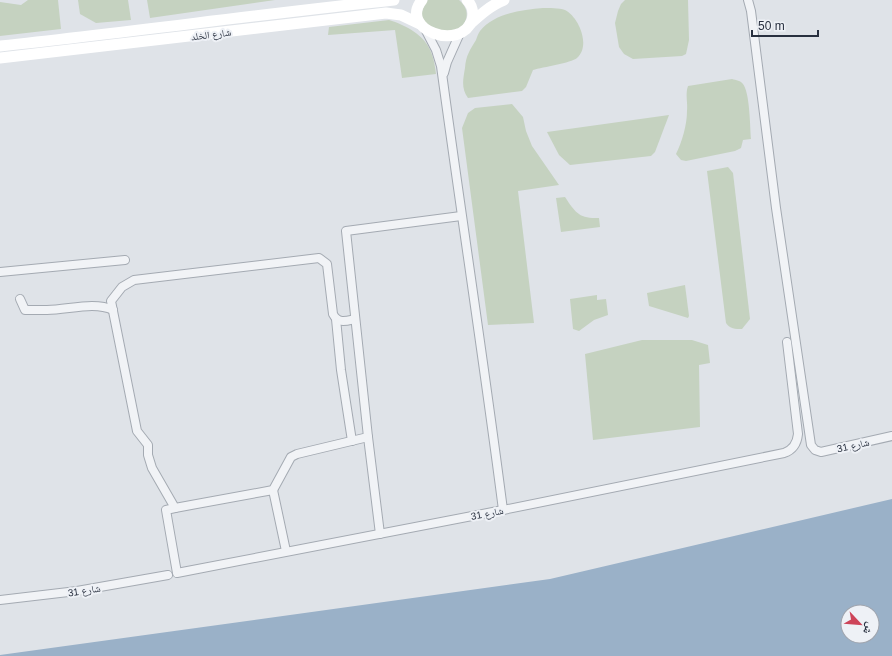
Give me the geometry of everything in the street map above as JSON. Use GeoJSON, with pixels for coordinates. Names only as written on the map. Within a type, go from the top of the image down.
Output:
{"type":"FeatureCollection","features":[{"type":"Feature","properties":{"kind":"main road","name":"شارع الخلد"},"geometry":{"type":"LineString","coordinates":[[0,46],[87,36],[332,3],[394,0]]}},
{"type":"Feature","properties":{"kind":"main road"},"geometry":{"type":"LineString","coordinates":[[422,0],[418,5],[417,12],[417,18],[422,26]]}},
{"type":"Feature","properties":{"kind":"main road"},"geometry":{"type":"LineString","coordinates":[[467,0],[473,12],[470,24]]}},
{"type":"Feature","properties":{"kind":"main road"},"geometry":{"type":"LineString","coordinates":[[460,33],[484,12],[498,2],[504,0]]}},
{"type":"Feature","properties":{"kind":"main road","name":"شارع الخلد"},"geometry":{"type":"LineString","coordinates":[[0,58],[386,13],[402,15],[433,33],[443,36],[460,33]]}},
{"type":"Feature","properties":{"kind":"street","name":"شارع 31"},"geometry":{"type":"LineString","coordinates":[[748,0],[751,11],[776,208],[811,445],[815,450],[821,452],[892,436]]}},
{"type":"Feature","properties":{"kind":"street"},"geometry":{"type":"LineString","coordinates":[[422,26],[440,58],[503,510]]}},
{"type":"Feature","properties":{"kind":"street"},"geometry":{"type":"LineString","coordinates":[[443,82],[447,62],[460,33]]}},
{"type":"Feature","properties":{"kind":"street"},"geometry":{"type":"LineString","coordinates":[[380,534],[346,231],[461,216]]}},
{"type":"Feature","properties":{"kind":"street"},"geometry":{"type":"LineString","coordinates":[[273,490],[175,508],[152,468],[148,455],[148,444],[137,431],[111,301],[122,287],[134,280],[319,258],[326,264],[333,314],[336,319],[341,370],[352,441]]}},
{"type":"Feature","properties":{"kind":"street"},"geometry":{"type":"LineString","coordinates":[[0,272],[125,260]]}},
{"type":"Feature","properties":{"kind":"street"},"geometry":{"type":"LineString","coordinates":[[20,300],[25,310],[105,306],[113,310]]}},
{"type":"Feature","properties":{"kind":"street"},"geometry":{"type":"LineString","coordinates":[[336,319],[341,322],[355,319]]}},
{"type":"Feature","properties":{"kind":"street","name":"شارع 31"},"geometry":{"type":"LineString","coordinates":[[175,508],[166,510],[177,573],[503,510],[788,452],[794,446],[798,434],[786,342]]}},
{"type":"Feature","properties":{"kind":"street"},"geometry":{"type":"LineString","coordinates":[[286,551],[273,490],[292,457],[297,454],[368,437]]}},
{"type":"Feature","properties":{"kind":"street","name":"شارع 31"},"geometry":{"type":"LineString","coordinates":[[0,600],[77,591],[168,575]]}},
{"type":"Feature","properties":{"kind":"green space"},"geometry":{"type":"Polygon","coordinates":[[[28,0],[58,0],[61,29],[0,36],[0,2],[21,5],[28,0]]]}},
{"type":"Feature","properties":{"kind":"green space"},"geometry":{"type":"Polygon","coordinates":[[[78,0],[128,0],[131,20],[96,23],[80,14],[78,0]]]}},
{"type":"Feature","properties":{"kind":"green space"},"geometry":{"type":"Polygon","coordinates":[[[147,0],[275,0],[150,18],[147,0]]]}},
{"type":"Feature","properties":{"kind":"green space"},"geometry":{"type":"Polygon","coordinates":[[[428,0],[459,0],[464,5],[467,16],[462,26],[458,29],[446,32],[427,26],[421,15],[425,2],[428,0]]]}},
{"type":"Feature","properties":{"kind":"green space"},"geometry":{"type":"Polygon","coordinates":[[[625,0],[688,0],[689,40],[686,54],[682,56],[633,59],[624,54],[619,47],[615,23],[621,4],[625,0]]]}},
{"type":"Feature","properties":{"kind":"green space"},"geometry":{"type":"Polygon","coordinates":[[[557,8],[565,10],[575,19],[582,32],[583,39],[581,53],[577,58],[533,70],[526,87],[522,91],[468,98],[464,91],[463,84],[466,60],[480,31],[493,20],[501,16],[518,11],[557,8]]]}},
{"type":"Feature","properties":{"kind":"green space"},"geometry":{"type":"Polygon","coordinates":[[[389,20],[408,28],[424,41],[432,55],[436,74],[402,78],[395,30],[328,35],[329,27],[389,20]]]}},
{"type":"Feature","properties":{"kind":"green space"},"geometry":{"type":"Polygon","coordinates":[[[732,79],[741,82],[745,88],[750,119],[751,139],[743,140],[741,148],[735,151],[686,161],[681,160],[676,154],[685,128],[688,86],[732,79]]]}},
{"type":"Feature","properties":{"kind":"green space"},"geometry":{"type":"Polygon","coordinates":[[[512,104],[523,117],[526,131],[532,146],[559,185],[518,191],[534,323],[488,325],[462,128],[468,113],[475,108],[512,104]]]}},
{"type":"Feature","properties":{"kind":"green space"},"geometry":{"type":"Polygon","coordinates":[[[669,115],[655,152],[651,156],[570,165],[559,155],[547,132],[669,115]]]}},
{"type":"Feature","properties":{"kind":"green space"},"geometry":{"type":"Polygon","coordinates":[[[728,167],[733,173],[750,319],[742,329],[733,328],[726,323],[707,171],[728,167]]]}},
{"type":"Feature","properties":{"kind":"green space"},"geometry":{"type":"Polygon","coordinates":[[[565,197],[578,214],[592,218],[599,218],[600,227],[561,232],[556,198],[565,197]]]}},
{"type":"Feature","properties":{"kind":"green space"},"geometry":{"type":"Polygon","coordinates":[[[685,285],[688,318],[649,306],[647,293],[685,285]]]}},
{"type":"Feature","properties":{"kind":"green space"},"geometry":{"type":"Polygon","coordinates":[[[597,295],[597,300],[606,299],[608,315],[594,320],[579,331],[573,329],[570,299],[597,295]]]}},
{"type":"Feature","properties":{"kind":"green space"},"geometry":{"type":"Polygon","coordinates":[[[642,340],[692,340],[708,345],[710,363],[699,365],[700,427],[593,440],[585,354],[642,340]]]}},
{"type":"Feature","properties":{"kind":"water"},"geometry":{"type":"Polygon","coordinates":[[[892,499],[892,656],[0,655],[550,579],[892,499]]]}}]}
